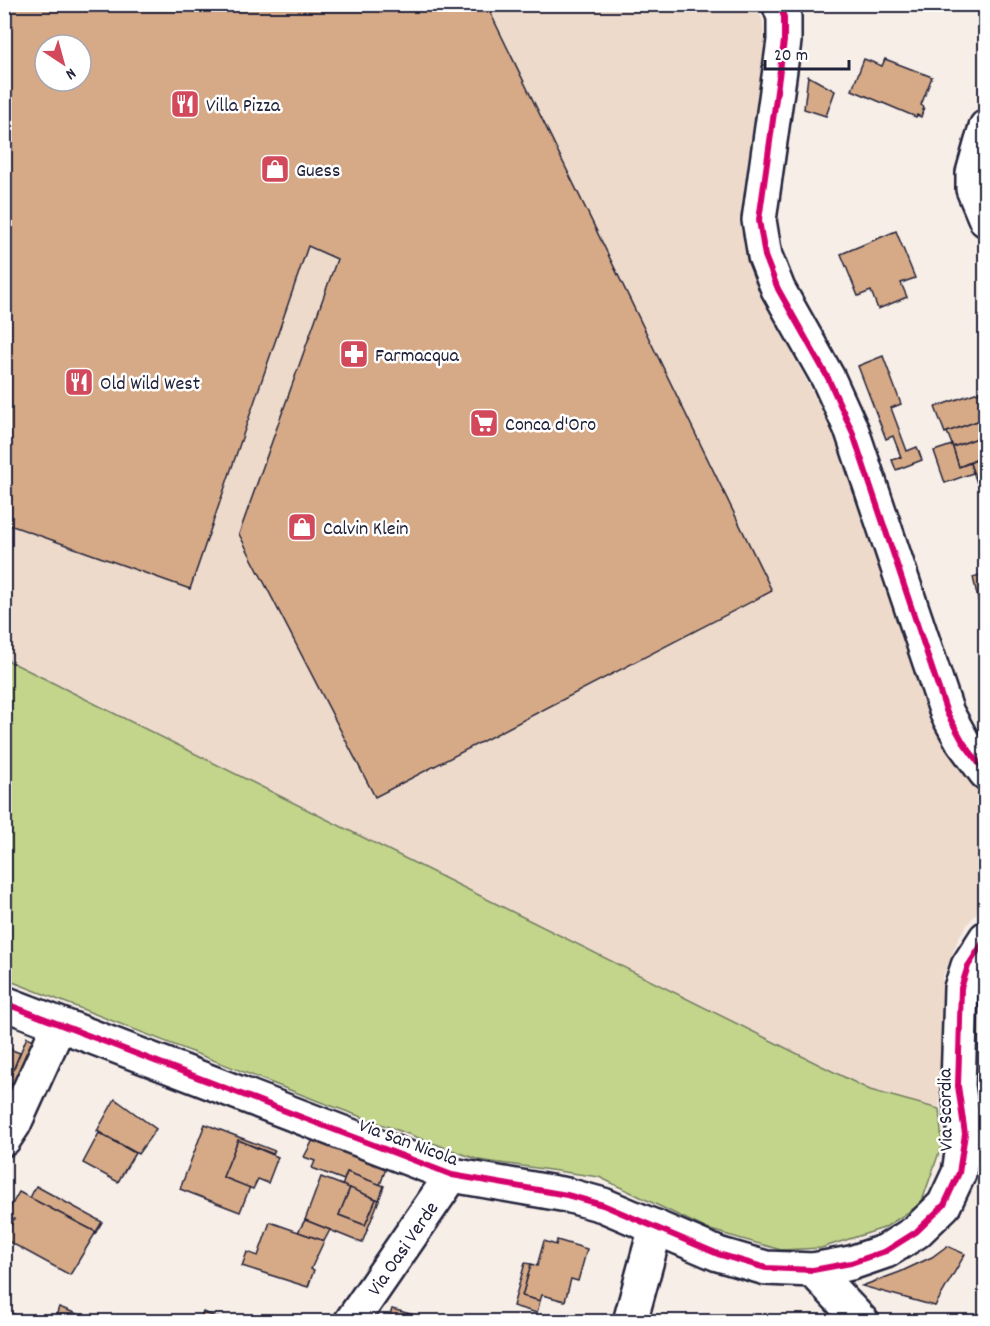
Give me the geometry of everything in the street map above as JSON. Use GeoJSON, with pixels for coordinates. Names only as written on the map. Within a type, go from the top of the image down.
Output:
{"type":"FeatureCollection","features":[{"type":"Feature","properties":{"kind":"street"},"geometry":{"type":"LineString","coordinates":[[779,4],[784,17],[784,41],[759,220],[765,256],[778,289],[828,378],[852,430],[947,713],[963,742],[986,772]]}},
{"type":"Feature","properties":{"kind":"street"},"geometry":{"type":"LineString","coordinates":[[986,127],[973,173],[973,189],[986,220]]}},
{"type":"Feature","properties":{"kind":"street","name":"Via Scordia"},"geometry":{"type":"LineString","coordinates":[[813,1270],[851,1263],[886,1251],[916,1232],[944,1205],[959,1173],[965,1134],[958,1086],[960,988],[968,966],[986,938]]}},
{"type":"Feature","properties":{"kind":"street","name":"Via San Nicola"},"geometry":{"type":"LineString","coordinates":[[4,1003],[452,1175],[567,1195],[603,1205],[718,1254],[756,1265],[813,1270]]}},
{"type":"Feature","properties":{"kind":"street"},"geometry":{"type":"LineString","coordinates":[[4,1139],[14,1124],[59,1024]]}},
{"type":"Feature","properties":{"kind":"street","name":"Via Oasi Verde"},"geometry":{"type":"LineString","coordinates":[[351,1322],[452,1175]]}},
{"type":"Feature","properties":{"kind":"street"},"geometry":{"type":"LineString","coordinates":[[630,1322],[656,1227]]}},
{"type":"Feature","properties":{"kind":"street"},"geometry":{"type":"LineString","coordinates":[[813,1270],[862,1322]]}},
{"type":"Feature","properties":{"kind":"shaded area"},"geometry":{"type":"Polygon","coordinates":[[[4,5],[755,5],[763,21],[765,44],[739,220],[748,262],[764,300],[836,437],[893,602],[930,721],[957,765],[985,798],[985,901],[960,935],[942,978],[943,1034],[939,1109],[942,1144],[921,1204],[884,1228],[821,1248],[781,1250],[707,1229],[599,1177],[479,1160],[318,1101],[5,979],[4,5]]]}},
{"type":"Feature","properties":{"kind":"green space"},"geometry":{"type":"Polygon","coordinates":[[[5,659],[870,1090],[939,1109],[942,1144],[921,1204],[884,1228],[821,1248],[781,1250],[707,1229],[599,1177],[479,1160],[318,1101],[5,979],[5,659]]]}},
{"type":"Feature","properties":{"kind":"building","name":"Conca d'Oro"},"geometry":{"type":"Polygon","coordinates":[[[4,4],[486,4],[772,591],[375,797],[239,534],[337,259],[308,246],[190,589],[4,523],[4,4]]]}},
{"type":"Feature","properties":{"kind":"building"},"geometry":{"type":"Polygon","coordinates":[[[864,59],[882,66],[885,59],[932,77],[921,105],[924,107],[921,117],[917,115],[916,117],[852,90],[864,59]]]}},
{"type":"Feature","properties":{"kind":"building"},"geometry":{"type":"Polygon","coordinates":[[[808,76],[835,91],[826,116],[804,109],[808,76]]]}},
{"type":"Feature","properties":{"kind":"building"},"geometry":{"type":"Polygon","coordinates":[[[896,231],[915,278],[901,283],[907,297],[878,309],[871,291],[858,296],[841,254],[896,231]]]}},
{"type":"Feature","properties":{"kind":"building"},"geometry":{"type":"Polygon","coordinates":[[[883,356],[901,404],[891,408],[907,451],[917,447],[922,460],[896,470],[892,460],[901,457],[893,436],[886,439],[858,366],[883,356]]]}},
{"type":"Feature","properties":{"kind":"building"},"geometry":{"type":"Polygon","coordinates":[[[981,391],[986,403],[986,418],[945,433],[935,407],[981,391]]]}},
{"type":"Feature","properties":{"kind":"building"},"geometry":{"type":"Polygon","coordinates":[[[986,418],[986,435],[953,447],[947,432],[986,418]]]}},
{"type":"Feature","properties":{"kind":"building"},"geometry":{"type":"Polygon","coordinates":[[[986,435],[986,455],[959,467],[953,447],[986,435]]]}},
{"type":"Feature","properties":{"kind":"building"},"geometry":{"type":"Polygon","coordinates":[[[952,445],[959,467],[970,463],[973,473],[945,483],[934,451],[952,445]]]}},
{"type":"Feature","properties":{"kind":"building"},"geometry":{"type":"Polygon","coordinates":[[[986,455],[986,480],[977,483],[970,463],[986,455]]]}},
{"type":"Feature","properties":{"kind":"building"},"geometry":{"type":"Polygon","coordinates":[[[986,573],[986,631],[985,631],[973,577],[986,573]]]}},
{"type":"Feature","properties":{"kind":"building"},"geometry":{"type":"Polygon","coordinates":[[[27,1037],[40,1043],[22,1087],[8,1082],[27,1037]]]}},
{"type":"Feature","properties":{"kind":"building"},"geometry":{"type":"Polygon","coordinates":[[[4,1047],[20,1053],[6,1087],[4,1086],[4,1047]]]}},
{"type":"Feature","properties":{"kind":"building"},"geometry":{"type":"Polygon","coordinates":[[[8,1082],[22,1087],[4,1115],[4,1086],[8,1082]]]}},
{"type":"Feature","properties":{"kind":"building"},"geometry":{"type":"Polygon","coordinates":[[[115,1099],[156,1129],[138,1154],[97,1131],[115,1099]]]}},
{"type":"Feature","properties":{"kind":"building"},"geometry":{"type":"Polygon","coordinates":[[[205,1124],[275,1151],[273,1154],[238,1140],[223,1177],[250,1187],[240,1212],[180,1189],[205,1124]]]}},
{"type":"Feature","properties":{"kind":"building"},"geometry":{"type":"Polygon","coordinates":[[[99,1133],[135,1153],[118,1182],[83,1163],[99,1133]]]}},
{"type":"Feature","properties":{"kind":"building"},"geometry":{"type":"Polygon","coordinates":[[[238,1140],[278,1157],[268,1183],[258,1179],[253,1189],[223,1177],[238,1140]]]}},
{"type":"Feature","properties":{"kind":"building"},"geometry":{"type":"Polygon","coordinates":[[[313,1140],[386,1168],[380,1185],[347,1172],[344,1180],[312,1168],[315,1161],[304,1157],[313,1140]]]}},
{"type":"Feature","properties":{"kind":"building"},"geometry":{"type":"Polygon","coordinates":[[[347,1172],[384,1186],[379,1200],[342,1186],[347,1172]]]}},
{"type":"Feature","properties":{"kind":"building"},"geometry":{"type":"Polygon","coordinates":[[[321,1177],[350,1188],[339,1215],[365,1225],[376,1199],[379,1200],[362,1243],[305,1220],[321,1177]]]}},
{"type":"Feature","properties":{"kind":"building"},"geometry":{"type":"Polygon","coordinates":[[[36,1186],[102,1222],[96,1232],[30,1198],[36,1186]]]}},
{"type":"Feature","properties":{"kind":"building"},"geometry":{"type":"Polygon","coordinates":[[[350,1188],[376,1199],[365,1225],[339,1215],[350,1188]]]}},
{"type":"Feature","properties":{"kind":"building"},"geometry":{"type":"Polygon","coordinates":[[[19,1192],[96,1232],[70,1275],[4,1239],[14,1219],[6,1215],[19,1192]]]}},
{"type":"Feature","properties":{"kind":"building"},"geometry":{"type":"Polygon","coordinates":[[[305,1220],[330,1230],[324,1241],[298,1232],[305,1220]]]}},
{"type":"Feature","properties":{"kind":"building"},"geometry":{"type":"Polygon","coordinates":[[[270,1222],[324,1241],[311,1269],[314,1270],[308,1287],[242,1266],[247,1252],[258,1256],[270,1222]]]}},
{"type":"Feature","properties":{"kind":"building"},"geometry":{"type":"Polygon","coordinates":[[[557,1240],[587,1249],[578,1281],[571,1279],[565,1301],[542,1295],[540,1301],[522,1296],[531,1264],[537,1266],[544,1241],[556,1245],[557,1240]]]}},
{"type":"Feature","properties":{"kind":"building"},"geometry":{"type":"Polygon","coordinates":[[[947,1246],[965,1254],[935,1306],[862,1286],[932,1257],[947,1246]]]}},
{"type":"Feature","properties":{"kind":"building"},"geometry":{"type":"Polygon","coordinates":[[[525,1263],[531,1264],[522,1296],[540,1301],[537,1313],[513,1306],[525,1263]]]}},
{"type":"Feature","properties":{"kind":"building"},"geometry":{"type":"Polygon","coordinates":[[[59,1307],[85,1317],[84,1322],[54,1322],[59,1307]]]}},
{"type":"Feature","properties":{"kind":"building"},"geometry":{"type":"Polygon","coordinates":[[[392,1309],[418,1316],[417,1322],[388,1322],[392,1309]]]}},
{"type":"Feature","properties":{"kind":"building"},"geometry":{"type":"Polygon","coordinates":[[[6,1311],[34,1322],[4,1322],[6,1311]]]}},
{"type":"Feature","properties":{"kind":"building"},"geometry":{"type":"Polygon","coordinates":[[[203,1312],[228,1322],[198,1322],[203,1312]]]}},
{"type":"Feature","properties":{"kind":"cycle path"},"geometry":{"type":"LineString","coordinates":[[779,4],[784,17],[784,41],[759,220],[765,256],[778,289],[828,378],[852,431],[947,713],[963,742],[986,773]]}},
{"type":"Feature","properties":{"kind":"cycle path"},"geometry":{"type":"LineString","coordinates":[[4,1003],[452,1175],[567,1195],[603,1205],[718,1254],[766,1268],[813,1270],[851,1263],[886,1251],[916,1232],[944,1205],[959,1173],[965,1134],[958,1086],[961,988],[968,966],[986,938]]}},
{"type":"Feature","properties":{"kind":"place","name":"Villa Pizza"},"geometry":{"type":"Point","coordinates":[185,104]}},
{"type":"Feature","properties":{"kind":"place","name":"Guess"},"geometry":{"type":"Point","coordinates":[275,169]}},
{"type":"Feature","properties":{"kind":"place","name":"Farmacqua"},"geometry":{"type":"Point","coordinates":[354,354]}},
{"type":"Feature","properties":{"kind":"place","name":"Old Wild West"},"geometry":{"type":"Point","coordinates":[79,382]}},
{"type":"Feature","properties":{"kind":"place","name":"Conca d'Oro"},"geometry":{"type":"Point","coordinates":[484,423]}},
{"type":"Feature","properties":{"kind":"place","name":"Calvin Klein"},"geometry":{"type":"Point","coordinates":[302,527]}}]}
